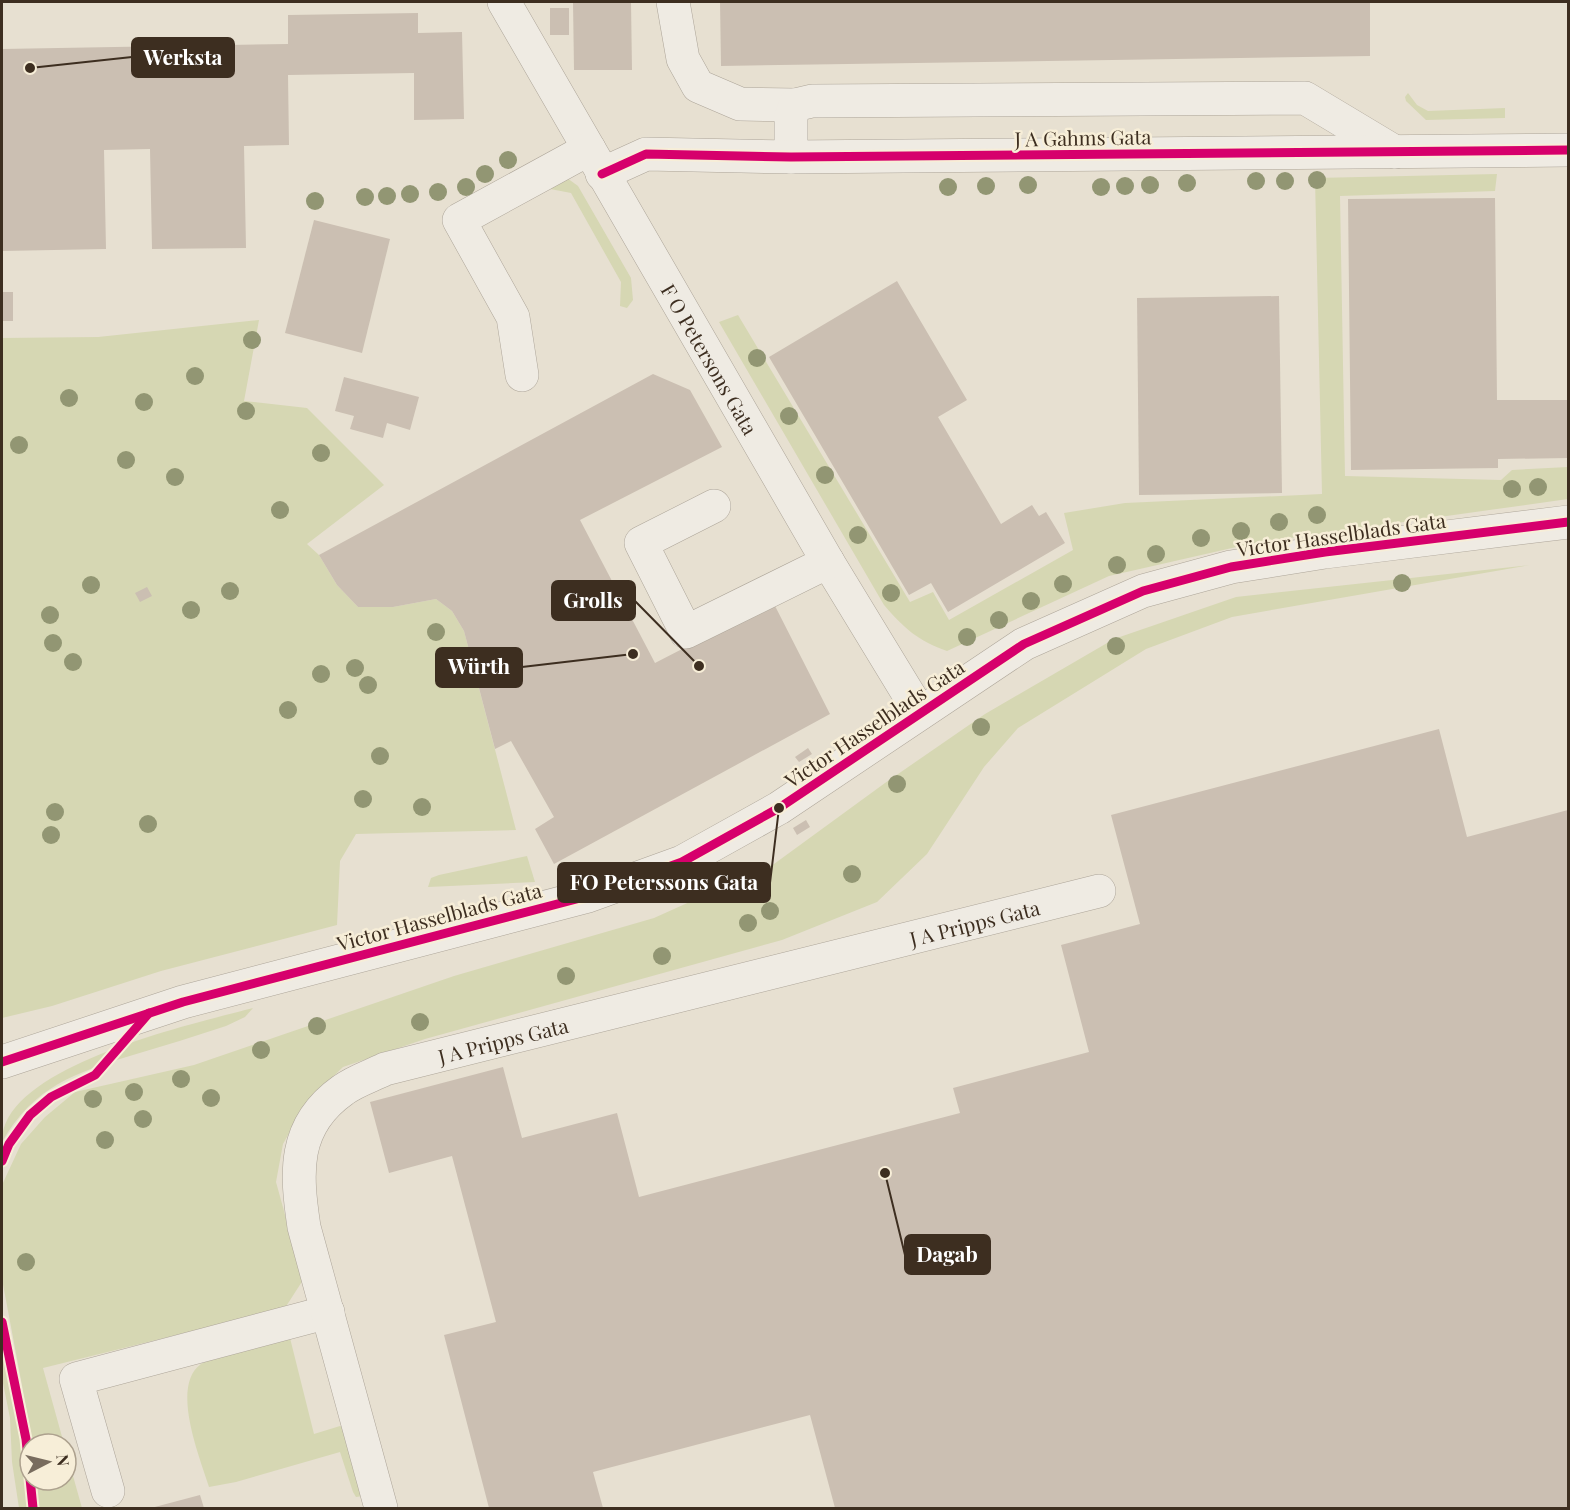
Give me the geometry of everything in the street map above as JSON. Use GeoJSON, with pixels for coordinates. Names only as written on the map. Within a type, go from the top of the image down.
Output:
{"type":"FeatureCollection","features":[{"type":"Feature","properties":{"kind":"street","name":"F O Petersons Gata"},"geometry":{"type":"LineString","coordinates":[[504,2],[828,562],[920,713]]}},
{"type":"Feature","properties":{"kind":"street"},"geometry":{"type":"LineString","coordinates":[[673,2],[683,58],[698,86],[740,104],[795,105],[812,101],[1305,98],[1395,152]]}},
{"type":"Feature","properties":{"kind":"street"},"geometry":{"type":"LineString","coordinates":[[791,157],[791,117],[795,105]]}},
{"type":"Feature","properties":{"kind":"street","name":"J A Gahms Gata"},"geometry":{"type":"LineString","coordinates":[[522,375],[513,317],[459,220],[595,161],[646,154],[791,157],[1569,150]]}},
{"type":"Feature","properties":{"kind":"street"},"geometry":{"type":"LineString","coordinates":[[714,506],[641,543],[686,632],[828,562]]}},
{"type":"Feature","properties":{"kind":"street","name":"Victor Hasselblads Gata"},"geometry":{"type":"LineString","coordinates":[[2,1062],[183,1002],[588,896],[682,862],[725,840],[830,776],[1024,644],[1143,591],[1254,563],[1569,522]]}},
{"type":"Feature","properties":{"kind":"street","name":"J A Pripps Gata"},"geometry":{"type":"LineString","coordinates":[[381,1509],[304,1227],[297,1180],[303,1141],[318,1115],[343,1089],[385,1069],[1099,891]]}},
{"type":"Feature","properties":{"kind":"street"},"geometry":{"type":"LineString","coordinates":[[108,1491],[76,1379],[328,1312]]}},
{"type":"Feature","properties":{"kind":"green space"},"geometry":{"type":"Polygon","coordinates":[[[1408,93],[1417,105],[1428,111],[1505,108],[1505,118],[1426,120],[1406,101],[1405,97],[1408,93]]]}},
{"type":"Feature","properties":{"kind":"green space"},"geometry":{"type":"Polygon","coordinates":[[[1497,174],[1495,191],[1340,196],[1345,476],[1501,480],[1512,470],[1568,467],[1568,499],[1254,543],[1109,576],[947,651],[912,633],[884,605],[719,322],[738,315],[910,602],[933,592],[949,620],[1073,550],[1064,513],[1125,503],[1322,494],[1315,178],[1497,174]]]}},
{"type":"Feature","properties":{"kind":"green space"},"geometry":{"type":"Polygon","coordinates":[[[567,178],[578,186],[631,278],[633,300],[627,308],[620,306],[621,282],[571,193],[540,187],[567,178]]]}},
{"type":"Feature","properties":{"kind":"green space"},"geometry":{"type":"Polygon","coordinates":[[[259,320],[244,401],[307,408],[384,485],[307,544],[319,555],[337,585],[358,607],[393,607],[436,599],[452,611],[464,631],[516,830],[356,834],[340,861],[337,925],[161,971],[52,1006],[2,1018],[2,338],[98,337],[259,320]]]}},
{"type":"Feature","properties":{"kind":"green space"},"geometry":{"type":"Polygon","coordinates":[[[1530,565],[1232,617],[1146,649],[1018,728],[984,767],[927,854],[877,902],[782,940],[425,1039],[343,1067],[306,1103],[283,1144],[276,1182],[303,1280],[285,1308],[43,1368],[61,1432],[31,1432],[2,1279],[2,1185],[21,1144],[45,1117],[75,1092],[194,1065],[454,976],[654,918],[774,864],[985,714],[1114,639],[1236,597],[1530,565]]]}},
{"type":"Feature","properties":{"kind":"green space"},"geometry":{"type":"Polygon","coordinates":[[[527,856],[535,882],[428,887],[431,878],[439,875],[527,856]]]}},
{"type":"Feature","properties":{"kind":"green space"},"geometry":{"type":"Polygon","coordinates":[[[253,1008],[245,1017],[226,1026],[93,1068],[58,1084],[28,1107],[2,1142],[10,1115],[32,1091],[65,1070],[147,1037],[253,1008]]]}},
{"type":"Feature","properties":{"kind":"green space"},"geometry":{"type":"Polygon","coordinates":[[[290,1338],[314,1434],[340,1426],[344,1427],[363,1496],[356,1497],[353,1492],[340,1452],[236,1482],[209,1487],[190,1423],[188,1388],[192,1374],[201,1364],[208,1361],[290,1338]]]}},
{"type":"Feature","properties":{"kind":"green space"},"geometry":{"type":"Polygon","coordinates":[[[2,1342],[19,1420],[18,1492],[26,1492],[28,1508],[19,1508],[12,1462],[10,1418],[2,1378],[2,1342]]]}},
{"type":"Feature","properties":{"kind":"green space"},"geometry":{"type":"Polygon","coordinates":[[[37,1492],[78,1492],[82,1508],[38,1508],[37,1492]]]}},
{"type":"Feature","properties":{"kind":"building"},"geometry":{"type":"Polygon","coordinates":[[[573,2],[631,2],[632,70],[574,70],[573,2]]]}},
{"type":"Feature","properties":{"kind":"building"},"geometry":{"type":"Polygon","coordinates":[[[720,2],[1370,2],[1370,56],[721,66],[720,2]]]}},
{"type":"Feature","properties":{"kind":"building"},"geometry":{"type":"Polygon","coordinates":[[[550,8],[569,8],[569,35],[550,35],[550,8]]]}},
{"type":"Feature","properties":{"kind":"building"},"geometry":{"type":"Polygon","coordinates":[[[418,13],[418,33],[462,32],[464,119],[414,120],[414,73],[288,75],[289,145],[244,146],[246,248],[152,249],[150,149],[104,150],[106,249],[2,251],[2,49],[288,44],[288,15],[418,13]]]}},
{"type":"Feature","properties":{"kind":"building"},"geometry":{"type":"Polygon","coordinates":[[[1495,198],[1497,400],[1568,400],[1568,458],[1498,459],[1498,468],[1351,470],[1348,199],[1495,198]]]}},
{"type":"Feature","properties":{"kind":"building"},"geometry":{"type":"Polygon","coordinates":[[[314,220],[390,239],[362,353],[285,333],[314,220]]]}},
{"type":"Feature","properties":{"kind":"building"},"geometry":{"type":"Polygon","coordinates":[[[897,281],[967,400],[938,417],[1001,524],[1032,505],[1039,516],[1046,512],[1065,543],[948,612],[931,583],[909,595],[769,357],[897,281]]]}},
{"type":"Feature","properties":{"kind":"building"},"geometry":{"type":"Polygon","coordinates":[[[2,292],[13,292],[13,321],[2,321],[2,292]]]}},
{"type":"Feature","properties":{"kind":"building"},"geometry":{"type":"Polygon","coordinates":[[[1279,296],[1282,493],[1139,495],[1137,298],[1279,296]]]}},
{"type":"Feature","properties":{"kind":"building"},"geometry":{"type":"Polygon","coordinates":[[[653,374],[690,390],[722,447],[580,520],[655,663],[773,602],[830,714],[554,864],[535,829],[554,817],[511,741],[495,749],[464,631],[452,611],[436,599],[393,607],[358,607],[337,585],[319,555],[653,374]]]}},
{"type":"Feature","properties":{"kind":"building"},"geometry":{"type":"Polygon","coordinates":[[[344,377],[419,397],[410,430],[387,423],[383,438],[350,429],[354,416],[335,411],[344,377]]]}},
{"type":"Feature","properties":{"kind":"building"},"geometry":{"type":"Polygon","coordinates":[[[147,587],[152,596],[140,602],[135,593],[147,587]]]}},
{"type":"Feature","properties":{"kind":"building"},"geometry":{"type":"Polygon","coordinates":[[[1439,729],[1467,837],[1568,810],[1568,1508],[835,1508],[810,1415],[593,1472],[603,1508],[489,1508],[444,1335],[496,1322],[452,1156],[389,1173],[370,1102],[503,1067],[522,1138],[617,1113],[639,1197],[960,1113],[953,1088],[1089,1052],[1061,945],[1140,924],[1111,815],[1439,729]]]}},
{"type":"Feature","properties":{"kind":"building"},"geometry":{"type":"Polygon","coordinates":[[[808,748],[812,754],[799,762],[795,757],[808,748]]]}},
{"type":"Feature","properties":{"kind":"building"},"geometry":{"type":"Polygon","coordinates":[[[806,820],[810,827],[797,835],[793,828],[806,820]]]}},
{"type":"Feature","properties":{"kind":"building"},"geometry":{"type":"Polygon","coordinates":[[[200,1495],[204,1508],[151,1508],[200,1495]]]}},
{"type":"Feature","properties":{"kind":"cycle path"},"geometry":{"type":"LineString","coordinates":[[602,174],[646,154],[791,157],[1568,150]]}},
{"type":"Feature","properties":{"kind":"cycle path"},"geometry":{"type":"LineString","coordinates":[[2,1062],[183,1002],[588,896],[682,862],[779,808],[1024,644],[1143,591],[1231,567],[1325,552],[1568,522]]}},
{"type":"Feature","properties":{"kind":"cycle path"},"geometry":{"type":"LineString","coordinates":[[2,1161],[9,1144],[30,1115],[51,1097],[95,1075],[149,1013]]}},
{"type":"Feature","properties":{"kind":"cycle path"},"geometry":{"type":"LineString","coordinates":[[2,1322],[26,1439],[33,1508]]}},
{"type":"Feature","properties":{"kind":"place","name":"Werksta"},"geometry":{"type":"Point","coordinates":[30,68]}},
{"type":"Feature","properties":{"kind":"place","name":"Würth"},"geometry":{"type":"Point","coordinates":[633,654]}},
{"type":"Feature","properties":{"kind":"place","name":"Grolls"},"geometry":{"type":"Point","coordinates":[699,666]}},
{"type":"Feature","properties":{"kind":"place","name":"FO Peterssons Gata"},"geometry":{"type":"Point","coordinates":[779,808]}},
{"type":"Feature","properties":{"kind":"place","name":"Dagab"},"geometry":{"type":"Point","coordinates":[885,1173]}}]}
